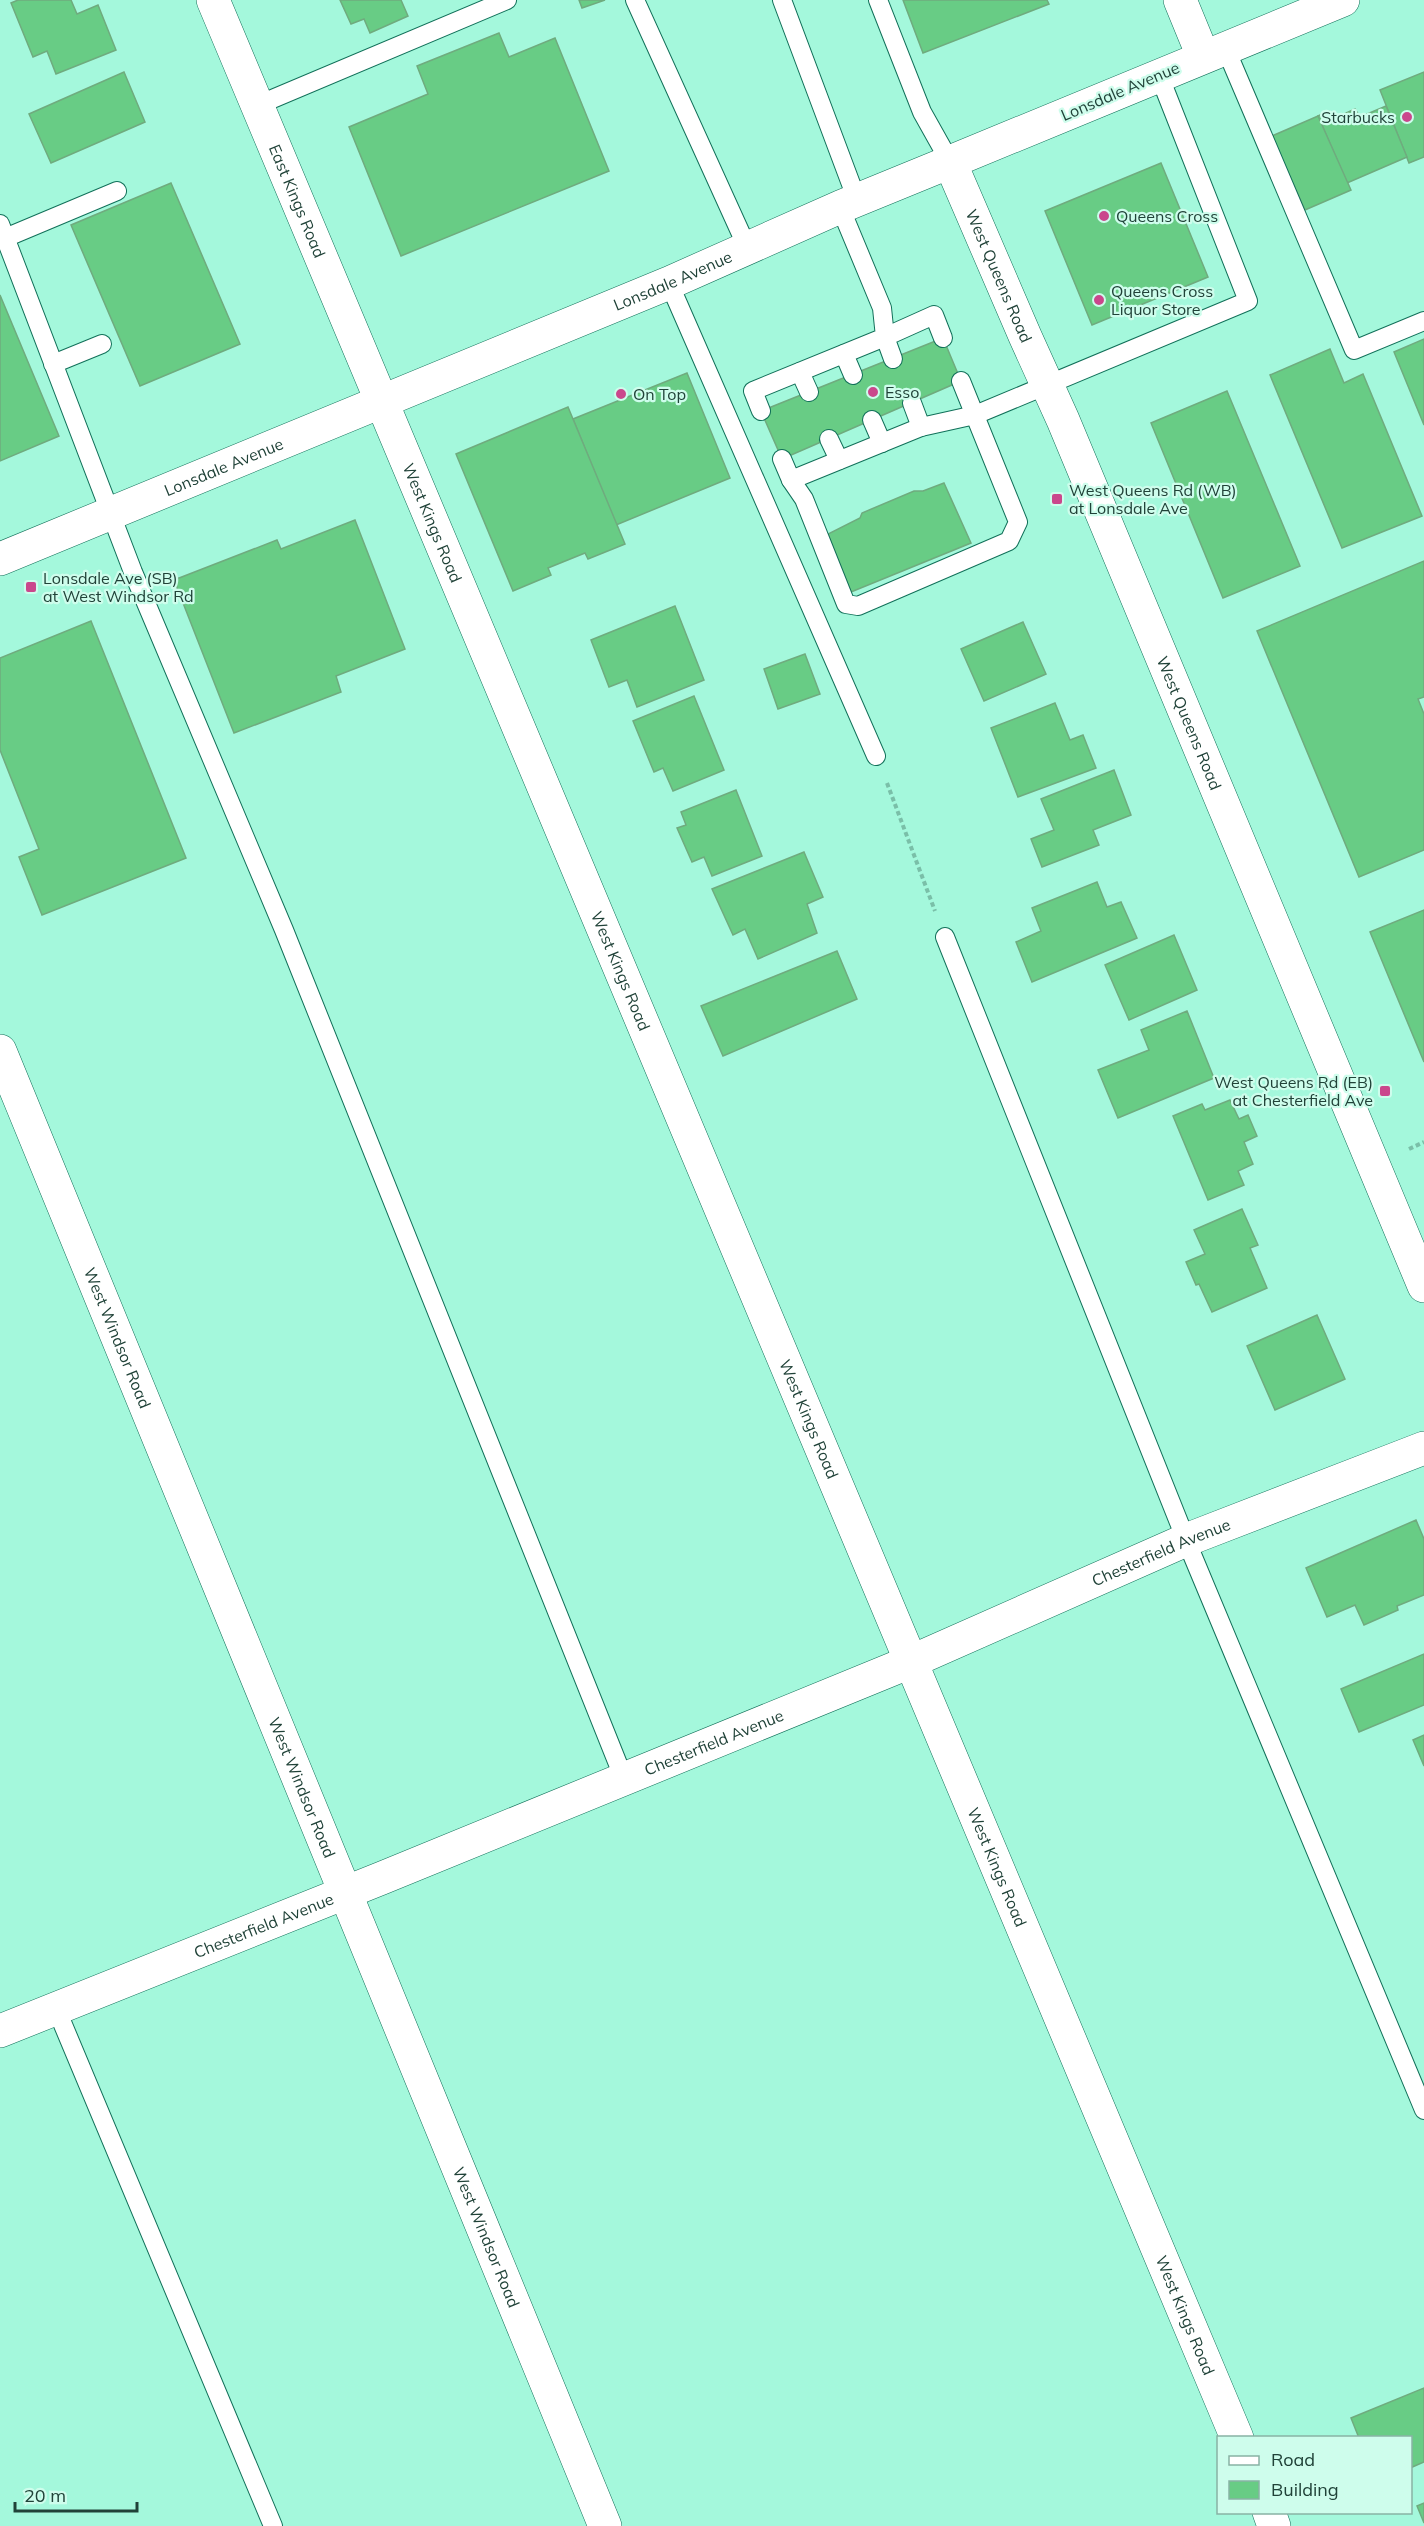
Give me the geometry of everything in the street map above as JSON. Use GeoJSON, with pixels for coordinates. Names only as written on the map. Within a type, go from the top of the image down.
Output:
{"type":"FeatureCollection","features":[{"type":"Feature","properties":{"kind":"street","name":"East Kings Road"},"geometry":{"type":"LineString","coordinates":[[213,0],[382,401]]}},
{"type":"Feature","properties":{"kind":"street"},"geometry":{"type":"LineString","coordinates":[[1180,0],[1214,52]]}},
{"type":"Feature","properties":{"kind":"street","name":"Lonsdale Avenue"},"geometry":{"type":"LineString","coordinates":[[0,559],[669,282],[848,203],[1343,0]]}},
{"type":"Feature","properties":{"kind":"street","name":"West Queens Road"},"geometry":{"type":"LineString","coordinates":[[950,162],[1047,386],[1424,1286]]}},
{"type":"Feature","properties":{"kind":"street","name":"West Kings Road"},"geometry":{"type":"LineString","coordinates":[[382,401],[1236,2436]]}},
{"type":"Feature","properties":{"kind":"street","name":"West Windsor Road"},"geometry":{"type":"LineString","coordinates":[[0,1051],[605,2526]]}},
{"type":"Feature","properties":{"kind":"street","name":"Chesterfield Avenue"},"geometry":{"type":"LineString","coordinates":[[0,2031],[910,1662],[1186,1540],[1424,1448]]}},
{"type":"Feature","properties":{"kind":"lane"},"geometry":{"type":"LineString","coordinates":[[258,105],[507,0]]}},
{"type":"Feature","properties":{"kind":"lane"},"geometry":{"type":"LineString","coordinates":[[635,0],[747,247]]}},
{"type":"Feature","properties":{"kind":"lane"},"geometry":{"type":"LineString","coordinates":[[782,0],[882,308],[885,337],[893,359]]}},
{"type":"Feature","properties":{"kind":"lane"},"geometry":{"type":"LineString","coordinates":[[878,0],[922,112],[950,162]]}},
{"type":"Feature","properties":{"kind":"lane"},"geometry":{"type":"LineString","coordinates":[[1214,52],[1354,350],[1424,321]]}},
{"type":"Feature","properties":{"kind":"lane"},"geometry":{"type":"LineString","coordinates":[[791,480],[921,427],[975,415],[1248,301],[1159,75]]}},
{"type":"Feature","properties":{"kind":"lane"},"geometry":{"type":"LineString","coordinates":[[117,191],[3,231],[132,572],[284,930],[624,1779]]}},
{"type":"Feature","properties":{"kind":"lane"},"geometry":{"type":"LineString","coordinates":[[669,282],[876,756]]}},
{"type":"Feature","properties":{"kind":"lane"},"geometry":{"type":"LineString","coordinates":[[761,411],[753,391],[934,315],[943,338]]}},
{"type":"Feature","properties":{"kind":"lane"},"geometry":{"type":"LineString","coordinates":[[53,364],[102,344]]}},
{"type":"Feature","properties":{"kind":"lane"},"geometry":{"type":"LineString","coordinates":[[844,354],[853,375]]}},
{"type":"Feature","properties":{"kind":"lane"},"geometry":{"type":"LineString","coordinates":[[800,372],[809,392]]}},
{"type":"Feature","properties":{"kind":"lane"},"geometry":{"type":"LineString","coordinates":[[782,459],[791,480],[804,499],[846,604],[858,606],[1008,542],[1018,522],[961,381]]}},
{"type":"Feature","properties":{"kind":"lane"},"geometry":{"type":"LineString","coordinates":[[912,403],[921,427]]}},
{"type":"Feature","properties":{"kind":"lane"},"geometry":{"type":"LineString","coordinates":[[872,420],[882,443]]}},
{"type":"Feature","properties":{"kind":"lane"},"geometry":{"type":"LineString","coordinates":[[830,439],[839,460]]}},
{"type":"Feature","properties":{"kind":"lane"},"geometry":{"type":"LineString","coordinates":[[945,937],[1186,1540],[1424,2110]]}},
{"type":"Feature","properties":{"kind":"lane"},"geometry":{"type":"LineString","coordinates":[[56,2008],[273,2526]]}},
{"type":"Feature","properties":{"kind":"path"},"geometry":{"type":"LineString","coordinates":[[876,756],[945,937]]}},
{"type":"Feature","properties":{"kind":"path"},"geometry":{"type":"LineString","coordinates":[[1409,1149],[1424,1142]]}},
{"type":"Feature","properties":{"kind":"building"},"geometry":{"type":"Polygon","coordinates":[[[18,0],[71,0],[77,14],[98,5],[116,50],[56,74],[47,51],[33,57],[11,3],[18,0]]]}},
{"type":"Feature","properties":{"kind":"building"},"geometry":{"type":"Polygon","coordinates":[[[340,0],[401,0],[408,16],[370,33],[364,19],[351,24],[340,0]]]}},
{"type":"Feature","properties":{"kind":"building"},"geometry":{"type":"Polygon","coordinates":[[[579,0],[605,0],[582,8],[579,0]]]}},
{"type":"Feature","properties":{"kind":"building"},"geometry":{"type":"Polygon","coordinates":[[[903,0],[1047,0],[1049,4],[923,53],[903,0]]]}},
{"type":"Feature","properties":{"kind":"building"},"geometry":{"type":"Polygon","coordinates":[[[499,33],[509,57],[555,38],[609,171],[401,256],[349,127],[428,94],[417,66],[499,33]]]}},
{"type":"Feature","properties":{"kind":"building"},"geometry":{"type":"Polygon","coordinates":[[[124,72],[145,122],[51,163],[29,114],[124,72]]]}},
{"type":"Feature","properties":{"kind":"building","name":"Starbucks"},"geometry":{"type":"Polygon","coordinates":[[[1424,72],[1424,157],[1409,163],[1380,90],[1424,72]]]}},
{"type":"Feature","properties":{"kind":"building"},"geometry":{"type":"Polygon","coordinates":[[[1386,106],[1407,157],[1347,183],[1318,116],[1329,111],[1333,119],[1355,109],[1360,117],[1386,106]]]}},
{"type":"Feature","properties":{"kind":"building"},"geometry":{"type":"Polygon","coordinates":[[[1318,116],[1351,190],[1305,210],[1272,136],[1318,116]]]}},
{"type":"Feature","properties":{"kind":"building"},"geometry":{"type":"Polygon","coordinates":[[[1161,163],[1208,277],[1092,325],[1045,211],[1161,163]]]}},
{"type":"Feature","properties":{"kind":"building"},"geometry":{"type":"Polygon","coordinates":[[[171,183],[240,344],[140,386],[71,225],[171,183]]]}},
{"type":"Feature","properties":{"kind":"building"},"geometry":{"type":"Polygon","coordinates":[[[0,295],[59,436],[0,461],[0,295]]]}},
{"type":"Feature","properties":{"kind":"building"},"geometry":{"type":"Polygon","coordinates":[[[943,338],[961,381],[782,459],[761,411],[943,338]]]}},
{"type":"Feature","properties":{"kind":"building"},"geometry":{"type":"Polygon","coordinates":[[[1424,339],[1424,425],[1394,352],[1424,339]]]}},
{"type":"Feature","properties":{"kind":"building"},"geometry":{"type":"Polygon","coordinates":[[[1330,349],[1344,383],[1363,374],[1422,516],[1342,548],[1270,375],[1330,349]]]}},
{"type":"Feature","properties":{"kind":"building"},"geometry":{"type":"Polygon","coordinates":[[[687,373],[730,478],[616,525],[573,419],[687,373]]]}},
{"type":"Feature","properties":{"kind":"building"},"geometry":{"type":"Polygon","coordinates":[[[1227,391],[1300,566],[1223,598],[1151,423],[1227,391]]]}},
{"type":"Feature","properties":{"kind":"building"},"geometry":{"type":"Polygon","coordinates":[[[568,407],[625,544],[588,559],[585,553],[548,568],[551,575],[513,591],[456,454],[568,407]]]}},
{"type":"Feature","properties":{"kind":"building"},"geometry":{"type":"Polygon","coordinates":[[[944,483],[971,543],[851,592],[828,534],[860,518],[862,513],[914,491],[923,491],[944,483]]]}},
{"type":"Feature","properties":{"kind":"building"},"geometry":{"type":"Polygon","coordinates":[[[355,520],[405,649],[336,676],[341,692],[234,733],[174,580],[277,540],[281,549],[355,520]]]}},
{"type":"Feature","properties":{"kind":"building"},"geometry":{"type":"Polygon","coordinates":[[[1424,561],[1424,697],[1418,699],[1424,714],[1424,850],[1359,877],[1257,631],[1424,561]]]}},
{"type":"Feature","properties":{"kind":"building"},"geometry":{"type":"Polygon","coordinates":[[[675,606],[704,680],[637,707],[627,680],[609,687],[591,640],[675,606]]]}},
{"type":"Feature","properties":{"kind":"building"},"geometry":{"type":"Polygon","coordinates":[[[91,621],[186,858],[42,915],[19,857],[39,849],[0,750],[0,658],[91,621]]]}},
{"type":"Feature","properties":{"kind":"building"},"geometry":{"type":"Polygon","coordinates":[[[1023,622],[1046,674],[984,701],[961,649],[1023,622]]]}},
{"type":"Feature","properties":{"kind":"building"},"geometry":{"type":"Polygon","coordinates":[[[805,654],[820,694],[778,709],[764,669],[805,654]]]}},
{"type":"Feature","properties":{"kind":"building"},"geometry":{"type":"Polygon","coordinates":[[[694,696],[724,770],[673,791],[663,768],[654,772],[633,721],[694,696]]]}},
{"type":"Feature","properties":{"kind":"building"},"geometry":{"type":"Polygon","coordinates":[[[1055,703],[1070,740],[1083,735],[1096,768],[1018,797],[991,728],[1055,703]]]}},
{"type":"Feature","properties":{"kind":"building"},"geometry":{"type":"Polygon","coordinates":[[[1114,770],[1131,815],[1093,830],[1099,845],[1042,867],[1031,839],[1054,830],[1041,799],[1114,770]]]}},
{"type":"Feature","properties":{"kind":"building"},"geometry":{"type":"Polygon","coordinates":[[[736,790],[762,856],[712,876],[704,857],[692,862],[677,828],[686,825],[681,812],[736,790]]]}},
{"type":"Feature","properties":{"kind":"building"},"geometry":{"type":"Polygon","coordinates":[[[804,852],[823,897],[807,904],[817,933],[758,959],[745,929],[733,935],[712,889],[804,852]]]}},
{"type":"Feature","properties":{"kind":"building"},"geometry":{"type":"Polygon","coordinates":[[[1097,882],[1107,907],[1121,902],[1137,938],[1032,982],[1016,942],[1041,931],[1032,908],[1097,882]]]}},
{"type":"Feature","properties":{"kind":"building"},"geometry":{"type":"Polygon","coordinates":[[[1424,910],[1424,1062],[1370,932],[1424,910]]]}},
{"type":"Feature","properties":{"kind":"building"},"geometry":{"type":"Polygon","coordinates":[[[1174,935],[1197,990],[1129,1020],[1105,965],[1174,935]]]}},
{"type":"Feature","properties":{"kind":"building"},"geometry":{"type":"Polygon","coordinates":[[[837,951],[857,999],[723,1056],[701,1006],[837,951]]]}},
{"type":"Feature","properties":{"kind":"building"},"geometry":{"type":"Polygon","coordinates":[[[1187,1011],[1214,1078],[1118,1118],[1098,1070],[1149,1050],[1141,1030],[1187,1011]]]}},
{"type":"Feature","properties":{"kind":"building"},"geometry":{"type":"Polygon","coordinates":[[[1230,1100],[1239,1119],[1248,1115],[1257,1136],[1244,1142],[1253,1164],[1238,1171],[1244,1185],[1208,1200],[1173,1116],[1202,1104],[1205,1110],[1230,1100]]]}},
{"type":"Feature","properties":{"kind":"building"},"geometry":{"type":"Polygon","coordinates":[[[1242,1209],[1258,1245],[1250,1248],[1267,1288],[1212,1312],[1186,1262],[1205,1254],[1194,1230],[1242,1209]]]}},
{"type":"Feature","properties":{"kind":"building"},"geometry":{"type":"Polygon","coordinates":[[[1317,1315],[1345,1379],[1275,1410],[1247,1346],[1317,1315]]]}},
{"type":"Feature","properties":{"kind":"building"},"geometry":{"type":"Polygon","coordinates":[[[1416,1520],[1424,1539],[1424,1595],[1397,1606],[1398,1610],[1364,1625],[1355,1605],[1327,1617],[1306,1568],[1416,1520]]]}},
{"type":"Feature","properties":{"kind":"building"},"geometry":{"type":"Polygon","coordinates":[[[1424,1654],[1424,1705],[1359,1732],[1341,1689],[1424,1654]]]}},
{"type":"Feature","properties":{"kind":"building"},"geometry":{"type":"Polygon","coordinates":[[[1424,1735],[1424,1766],[1413,1740],[1424,1735]]]}},
{"type":"Feature","properties":{"kind":"building"},"geometry":{"type":"Polygon","coordinates":[[[1424,2388],[1424,2462],[1412,2467],[1412,2436],[1358,2436],[1351,2418],[1424,2388]]]}},
{"type":"Feature","properties":{"kind":"building"},"geometry":{"type":"Polygon","coordinates":[[[1424,2503],[1424,2523],[1417,2506],[1424,2503]]]}},
{"type":"Feature","properties":{"kind":"place","name":"Starbucks"},"geometry":{"type":"Point","coordinates":[1407,117]}},
{"type":"Feature","properties":{"kind":"place","name":"Queens Cross"},"geometry":{"type":"Point","coordinates":[1104,216]}},
{"type":"Feature","properties":{"kind":"place","name":"Queens Cross Liquor Store"},"geometry":{"type":"Point","coordinates":[1099,300]}},
{"type":"Feature","properties":{"kind":"place","name":"Esso"},"geometry":{"type":"Point","coordinates":[873,392]}},
{"type":"Feature","properties":{"kind":"place","name":"On Top"},"geometry":{"type":"Point","coordinates":[621,394]}},
{"type":"Feature","properties":{"kind":"place","name":"West Queens Rd (WB) at Lonsdale Ave"},"geometry":{"type":"Point","coordinates":[1057,499]}},
{"type":"Feature","properties":{"kind":"place","name":"Lonsdale Ave (SB) at West Windsor Rd"},"geometry":{"type":"Point","coordinates":[31,587]}},
{"type":"Feature","properties":{"kind":"place","name":"West Queens Rd (EB) at Chesterfield Ave"},"geometry":{"type":"Point","coordinates":[1385,1091]}}]}
